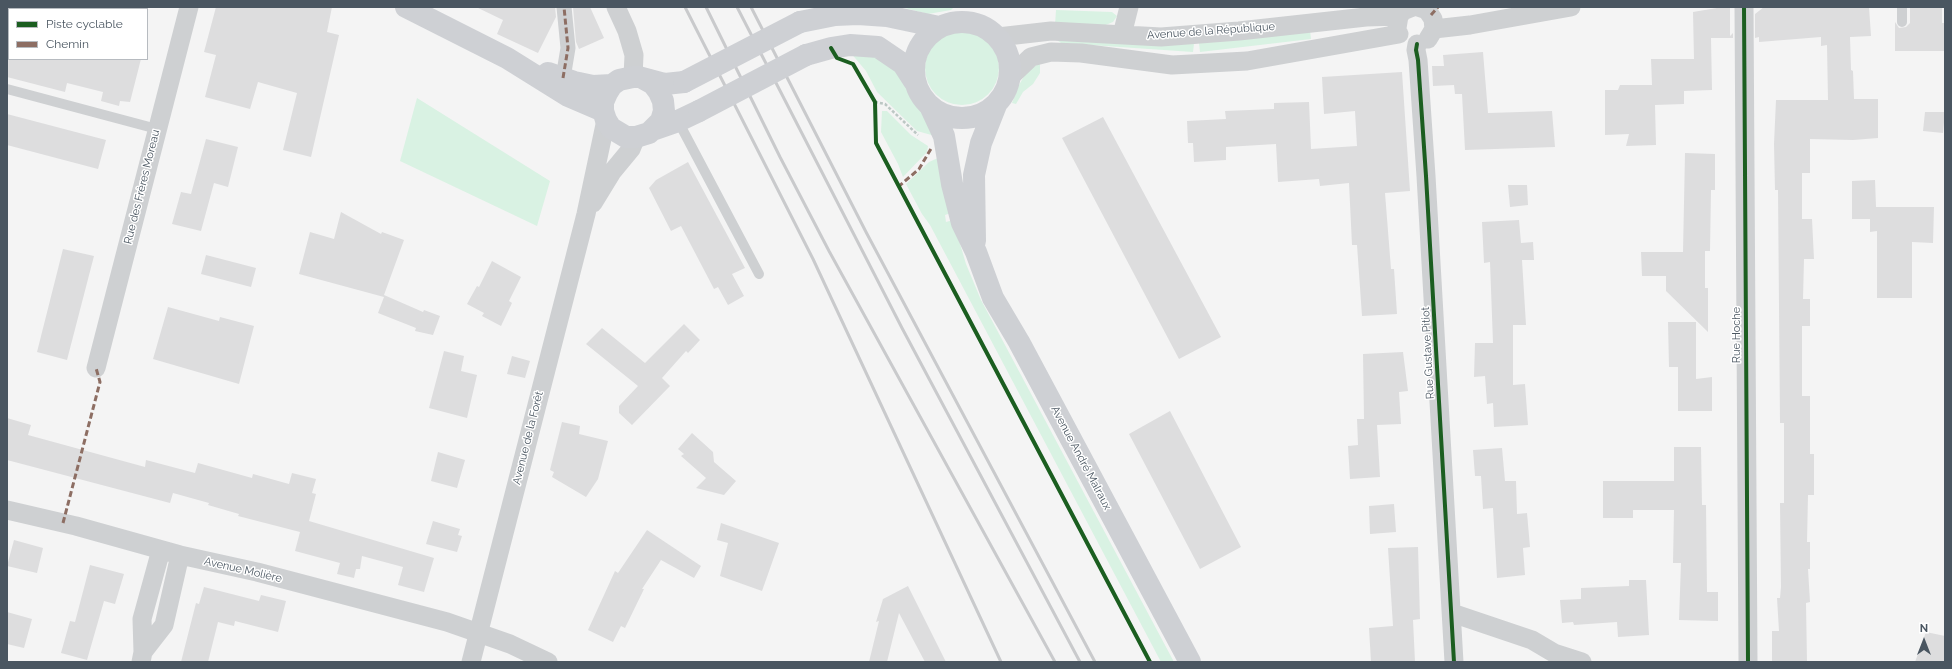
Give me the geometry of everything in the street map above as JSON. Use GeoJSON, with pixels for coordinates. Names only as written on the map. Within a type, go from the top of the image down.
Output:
{"type":"FeatureCollection","features":[{"type":"Feature","properties":{"kind":"main road"},"geometry":{"type":"LineString","coordinates":[[406,7],[507,58],[568,96],[604,115]]}},
{"type":"Feature","properties":{"kind":"main road"},"geometry":{"type":"LineString","coordinates":[[939,27],[887,16],[858,14],[804,14],[684,82],[665,84],[639,78],[618,80],[612,85],[603,102],[604,115],[611,128],[626,137],[645,133],[678,121],[699,111],[806,55],[831,48],[850,45],[878,47],[902,64],[914,81],[920,96],[931,108],[944,136],[952,184],[962,223],[976,252]]}},
{"type":"Feature","properties":{"kind":"main road"},"geometry":{"type":"LineString","coordinates":[[914,81],[913,65],[917,50],[926,37],[939,27],[954,22],[970,22],[985,27],[998,37],[1006,49],[1010,63],[1010,77],[1005,92],[996,105],[981,143],[974,175],[976,252]]}},
{"type":"Feature","properties":{"kind":"main road"},"geometry":{"type":"LineString","coordinates":[[507,58],[563,78],[593,86],[612,85]]}},
{"type":"Feature","properties":{"kind":"main road"},"geometry":{"type":"LineString","coordinates":[[639,78],[653,84],[663,101],[662,116],[645,133]]}},
{"type":"Feature","properties":{"kind":"main road"},"geometry":{"type":"LineString","coordinates":[[931,108],[944,115],[957,119],[971,118],[984,113],[996,105]]}},
{"type":"Feature","properties":{"kind":"main road","name":"Avenue André Malraux"},"geometry":{"type":"LineString","coordinates":[[976,252],[993,298],[1019,342],[1190,662]]}},
{"type":"Feature","properties":{"kind":"street","name":"Rue des Frères Moreau"},"geometry":{"type":"LineString","coordinates":[[96,368],[189,7]]}},
{"type":"Feature","properties":{"kind":"street"},"geometry":{"type":"LineString","coordinates":[[563,78],[568,48],[564,7]]}},
{"type":"Feature","properties":{"kind":"street"},"geometry":{"type":"LineString","coordinates":[[616,7],[627,31],[639,78]]}},
{"type":"Feature","properties":{"kind":"street"},"geometry":{"type":"LineString","coordinates":[[883,7],[916,23]]}},
{"type":"Feature","properties":{"kind":"street"},"geometry":{"type":"LineString","coordinates":[[1123,35],[1129,7]]}},
{"type":"Feature","properties":{"kind":"street"},"geometry":{"type":"LineString","coordinates":[[1010,77],[1031,57],[1051,52],[1081,53],[1172,65],[1247,61],[1404,19],[1407,41],[1417,44],[1428,39],[1430,14],[1470,25],[1571,7]]}},
{"type":"Feature","properties":{"kind":"street","name":"Rue Hoche"},"geometry":{"type":"LineString","coordinates":[[1744,7],[1748,662]]}},
{"type":"Feature","properties":{"kind":"street","name":"Avenue de la République"},"geometry":{"type":"LineString","coordinates":[[998,37],[1051,31],[1161,37],[1239,31],[1366,17],[1404,19]]}},
{"type":"Feature","properties":{"kind":"street","name":"Rue Gustave Pitiot"},"geometry":{"type":"LineString","coordinates":[[1417,44],[1416,50],[1418,60],[1426,176],[1454,662]]}},
{"type":"Feature","properties":{"kind":"street","name":"Avenue de la Forêt"},"geometry":{"type":"LineString","coordinates":[[471,662],[586,214],[604,115]]}},
{"type":"Feature","properties":{"kind":"street","name":"Avenue de la Forêt"},"geometry":{"type":"LineString","coordinates":[[586,214],[612,172],[645,133]]}},
{"type":"Feature","properties":{"kind":"street","name":"Avenue Molière"},"geometry":{"type":"LineString","coordinates":[[7,510],[76,526],[180,555],[280,578],[447,622],[510,644],[548,662]]}},
{"type":"Feature","properties":{"kind":"street"},"geometry":{"type":"LineString","coordinates":[[142,657],[142,619],[161,550]]}},
{"type":"Feature","properties":{"kind":"street"},"geometry":{"type":"LineString","coordinates":[[142,657],[164,625],[180,555]]}},
{"type":"Feature","properties":{"kind":"street"},"geometry":{"type":"LineString","coordinates":[[1452,613],[1532,640],[1554,653],[1582,662]]}},
{"type":"Feature","properties":{"kind":"lane"},"geometry":{"type":"LineString","coordinates":[[1902,7],[1902,22]]}},
{"type":"Feature","properties":{"kind":"lane"},"geometry":{"type":"LineString","coordinates":[[7,89],[157,129]]}},
{"type":"Feature","properties":{"kind":"lane"},"geometry":{"type":"LineString","coordinates":[[678,121],[759,274]]}},
{"type":"Feature","properties":{"kind":"green space"},"geometry":{"type":"Polygon","coordinates":[[[901,7],[954,7],[951,10],[928,14],[901,7]]]}},
{"type":"Feature","properties":{"kind":"green space"},"geometry":{"type":"Polygon","coordinates":[[[1056,10],[1112,12],[1117,16],[1113,22],[1103,26],[1055,25],[1056,10]]]}},
{"type":"Feature","properties":{"kind":"green space"},"geometry":{"type":"Polygon","coordinates":[[[1310,30],[1311,39],[1200,52],[1199,43],[1310,30]]]}},
{"type":"Feature","properties":{"kind":"green space"},"geometry":{"type":"Polygon","coordinates":[[[962,31],[976,34],[988,42],[996,54],[999,68],[996,82],[988,94],[976,102],[962,105],[948,102],[936,94],[928,82],[925,68],[928,54],[936,42],[948,34],[962,31]]]}},
{"type":"Feature","properties":{"kind":"green space"},"geometry":{"type":"Polygon","coordinates":[[[1057,40],[1194,44],[1193,52],[1061,43],[1057,40]]]}},
{"type":"Feature","properties":{"kind":"green space"},"geometry":{"type":"Polygon","coordinates":[[[850,52],[882,55],[906,84],[917,106],[927,116],[935,136],[917,131],[877,92],[866,71],[850,52]]]}},
{"type":"Feature","properties":{"kind":"green space"},"geometry":{"type":"Polygon","coordinates":[[[1040,63],[1040,73],[1033,84],[1023,92],[1016,104],[1012,103],[1019,85],[1027,71],[1040,63]]]}},
{"type":"Feature","properties":{"kind":"green space"},"geometry":{"type":"Polygon","coordinates":[[[417,98],[550,181],[537,226],[400,161],[417,98]]]}},
{"type":"Feature","properties":{"kind":"green space"},"geometry":{"type":"Polygon","coordinates":[[[882,111],[887,111],[911,135],[928,146],[927,152],[903,177],[898,164],[881,132],[882,111]]]}},
{"type":"Feature","properties":{"kind":"green space"},"geometry":{"type":"Polygon","coordinates":[[[940,157],[951,213],[945,215],[946,222],[953,220],[966,264],[981,300],[1174,662],[1161,662],[930,225],[922,214],[906,184],[929,162],[940,157]]]}},
{"type":"Feature","properties":{"kind":"building"},"geometry":{"type":"Polygon","coordinates":[[[216,7],[332,7],[327,32],[339,35],[311,157],[283,150],[297,93],[258,82],[250,109],[205,97],[216,55],[204,52],[216,7]]]}},
{"type":"Feature","properties":{"kind":"building"},"geometry":{"type":"Polygon","coordinates":[[[476,7],[555,7],[556,17],[538,53],[497,34],[503,20],[476,7]]]}},
{"type":"Feature","properties":{"kind":"building"},"geometry":{"type":"Polygon","coordinates":[[[573,7],[590,7],[604,38],[579,49],[576,42],[573,7]]]}},
{"type":"Feature","properties":{"kind":"building"},"geometry":{"type":"Polygon","coordinates":[[[1730,7],[1730,36],[1733,33],[1733,38],[1711,38],[1712,90],[1684,91],[1684,104],[1655,105],[1656,145],[1626,146],[1629,134],[1605,135],[1605,90],[1618,90],[1620,85],[1652,85],[1651,59],[1694,59],[1693,12],[1730,7]]]}},
{"type":"Feature","properties":{"kind":"building"},"geometry":{"type":"Polygon","coordinates":[[[1764,7],[1869,7],[1871,36],[1850,37],[1851,70],[1853,71],[1854,99],[1878,99],[1878,138],[1853,140],[1810,139],[1810,173],[1802,173],[1802,219],[1812,219],[1814,259],[1804,259],[1803,299],[1810,299],[1810,326],[1802,326],[1802,396],[1810,396],[1810,454],[1814,454],[1814,495],[1808,495],[1807,542],[1810,542],[1810,569],[1808,569],[1810,602],[1806,603],[1807,662],[1772,662],[1772,631],[1779,631],[1777,598],[1780,598],[1781,587],[1780,503],[1784,503],[1784,423],[1780,423],[1778,190],[1775,190],[1774,144],[1776,100],[1828,100],[1827,45],[1821,46],[1821,37],[1759,42],[1759,37],[1755,38],[1755,14],[1764,7]]]}},
{"type":"Feature","properties":{"kind":"building"},"geometry":{"type":"Polygon","coordinates":[[[1910,7],[1942,7],[1942,23],[1945,23],[1945,51],[1895,51],[1895,22],[1899,28],[1906,27],[1910,23],[1910,7]]]}},
{"type":"Feature","properties":{"kind":"building"},"geometry":{"type":"Polygon","coordinates":[[[1483,52],[1488,113],[1552,111],[1555,147],[1465,150],[1462,94],[1455,94],[1454,85],[1433,86],[1432,66],[1444,66],[1443,55],[1483,52]]]}},
{"type":"Feature","properties":{"kind":"building"},"geometry":{"type":"Polygon","coordinates":[[[7,59],[141,60],[130,102],[120,101],[119,106],[101,101],[103,92],[67,83],[65,92],[7,77],[7,59]]]}},
{"type":"Feature","properties":{"kind":"building"},"geometry":{"type":"Polygon","coordinates":[[[1402,72],[1410,191],[1385,193],[1391,269],[1394,269],[1397,314],[1362,316],[1357,245],[1352,245],[1349,183],[1320,186],[1319,179],[1278,182],[1276,144],[1226,147],[1226,160],[1194,162],[1193,143],[1188,143],[1187,121],[1226,119],[1225,111],[1274,109],[1274,103],[1309,102],[1311,149],[1357,146],[1355,111],[1324,114],[1322,77],[1402,72]]]}},
{"type":"Feature","properties":{"kind":"building"},"geometry":{"type":"Polygon","coordinates":[[[1925,112],[1945,112],[1943,133],[1923,131],[1925,112]]]}},
{"type":"Feature","properties":{"kind":"building"},"geometry":{"type":"Polygon","coordinates":[[[7,114],[106,140],[98,169],[7,145],[7,114]]]}},
{"type":"Feature","properties":{"kind":"building"},"geometry":{"type":"Polygon","coordinates":[[[1103,117],[1221,337],[1179,359],[1062,138],[1103,117]]]}},
{"type":"Feature","properties":{"kind":"building"},"geometry":{"type":"Polygon","coordinates":[[[206,139],[238,147],[228,187],[214,183],[201,231],[172,224],[181,192],[191,194],[206,139]]]}},
{"type":"Feature","properties":{"kind":"building"},"geometry":{"type":"Polygon","coordinates":[[[1685,153],[1715,154],[1715,190],[1711,190],[1710,251],[1705,251],[1705,288],[1708,288],[1708,332],[1666,291],[1666,276],[1642,276],[1641,252],[1683,252],[1685,153]]]}},
{"type":"Feature","properties":{"kind":"building"},"geometry":{"type":"Polygon","coordinates":[[[688,162],[745,268],[732,274],[744,296],[728,305],[718,287],[714,289],[681,226],[671,231],[649,188],[656,180],[688,162]]]}},
{"type":"Feature","properties":{"kind":"building"},"geometry":{"type":"Polygon","coordinates":[[[1875,180],[1876,207],[1934,207],[1933,243],[1912,242],[1912,298],[1877,298],[1877,231],[1870,232],[1870,219],[1852,219],[1852,181],[1875,180]]]}},
{"type":"Feature","properties":{"kind":"building"},"geometry":{"type":"Polygon","coordinates":[[[1508,185],[1527,185],[1528,205],[1510,207],[1508,185]]]}},
{"type":"Feature","properties":{"kind":"building"},"geometry":{"type":"Polygon","coordinates":[[[341,212],[381,234],[382,232],[404,240],[384,295],[423,312],[424,310],[440,316],[433,335],[415,331],[416,328],[378,313],[384,297],[299,274],[310,232],[334,239],[341,212]]]}},
{"type":"Feature","properties":{"kind":"building"},"geometry":{"type":"Polygon","coordinates":[[[1519,220],[1521,243],[1533,242],[1534,260],[1522,260],[1526,325],[1513,325],[1513,385],[1525,384],[1528,425],[1494,427],[1493,403],[1487,404],[1485,376],[1474,377],[1475,343],[1493,343],[1490,262],[1484,263],[1482,222],[1519,220]]]}},
{"type":"Feature","properties":{"kind":"building"},"geometry":{"type":"Polygon","coordinates":[[[63,249],[94,256],[67,360],[37,352],[63,249]]]}},
{"type":"Feature","properties":{"kind":"building"},"geometry":{"type":"Polygon","coordinates":[[[206,255],[256,268],[251,287],[201,274],[206,255]]]}},
{"type":"Feature","properties":{"kind":"building"},"geometry":{"type":"Polygon","coordinates":[[[492,261],[521,277],[509,301],[512,303],[501,326],[482,316],[484,313],[467,304],[477,286],[479,287],[492,261]]]}},
{"type":"Feature","properties":{"kind":"building"},"geometry":{"type":"Polygon","coordinates":[[[168,307],[219,321],[220,317],[254,326],[239,384],[153,359],[168,307]]]}},
{"type":"Feature","properties":{"kind":"building"},"geometry":{"type":"Polygon","coordinates":[[[1668,322],[1696,322],[1696,379],[1712,377],[1712,411],[1678,411],[1678,367],[1669,367],[1668,322]]]}},
{"type":"Feature","properties":{"kind":"building"},"geometry":{"type":"Polygon","coordinates":[[[684,324],[700,340],[688,353],[686,351],[662,378],[670,386],[632,425],[619,413],[619,406],[638,386],[586,344],[602,328],[645,363],[684,324]]]}},
{"type":"Feature","properties":{"kind":"building"},"geometry":{"type":"Polygon","coordinates":[[[444,351],[464,356],[461,371],[477,375],[467,418],[429,408],[444,351]]]}},
{"type":"Feature","properties":{"kind":"building"},"geometry":{"type":"Polygon","coordinates":[[[1403,352],[1408,391],[1399,392],[1401,424],[1377,425],[1380,477],[1350,479],[1348,446],[1358,445],[1357,419],[1364,419],[1363,354],[1403,352]]]}},
{"type":"Feature","properties":{"kind":"building"},"geometry":{"type":"Polygon","coordinates":[[[512,356],[530,361],[525,378],[507,374],[512,356]]]}},
{"type":"Feature","properties":{"kind":"building"},"geometry":{"type":"Polygon","coordinates":[[[1170,411],[1241,547],[1200,569],[1129,434],[1170,411]]]}},
{"type":"Feature","properties":{"kind":"building"},"geometry":{"type":"Polygon","coordinates":[[[7,418],[31,425],[28,435],[145,467],[146,460],[195,473],[198,463],[252,478],[253,474],[289,484],[292,473],[316,479],[312,493],[316,494],[309,521],[434,558],[424,592],[398,585],[403,567],[362,556],[360,569],[356,569],[354,578],[337,574],[340,563],[295,551],[300,532],[238,516],[239,514],[208,505],[209,503],[173,493],[170,503],[7,460],[7,418]]]}},
{"type":"Feature","properties":{"kind":"building"},"geometry":{"type":"Polygon","coordinates":[[[562,422],[580,426],[579,434],[608,441],[598,479],[586,497],[552,477],[554,472],[550,470],[562,422]]]}},
{"type":"Feature","properties":{"kind":"building"},"geometry":{"type":"Polygon","coordinates":[[[692,433],[713,452],[714,462],[736,481],[724,495],[696,488],[706,478],[681,456],[684,454],[678,449],[692,433]]]}},
{"type":"Feature","properties":{"kind":"building"},"geometry":{"type":"Polygon","coordinates":[[[1674,447],[1701,447],[1702,505],[1706,505],[1707,592],[1718,592],[1718,621],[1679,620],[1681,563],[1673,563],[1674,510],[1633,510],[1633,518],[1603,518],[1603,481],[1674,481],[1674,447]]]}},
{"type":"Feature","properties":{"kind":"building"},"geometry":{"type":"Polygon","coordinates":[[[1502,448],[1505,481],[1516,481],[1517,514],[1527,513],[1530,547],[1523,548],[1525,575],[1497,578],[1493,508],[1483,509],[1481,476],[1475,476],[1473,450],[1502,448]]]}},
{"type":"Feature","properties":{"kind":"building"},"geometry":{"type":"Polygon","coordinates":[[[438,452],[465,460],[457,488],[431,481],[438,452]]]}},
{"type":"Feature","properties":{"kind":"building"},"geometry":{"type":"Polygon","coordinates":[[[1394,504],[1396,532],[1370,534],[1369,506],[1394,504]]]}},
{"type":"Feature","properties":{"kind":"building"},"geometry":{"type":"Polygon","coordinates":[[[433,521],[460,529],[458,535],[462,536],[457,552],[426,544],[433,521]]]}},
{"type":"Feature","properties":{"kind":"building"},"geometry":{"type":"Polygon","coordinates":[[[721,523],[779,543],[762,591],[720,576],[728,543],[717,540],[721,523]]]}},
{"type":"Feature","properties":{"kind":"building"},"geometry":{"type":"Polygon","coordinates":[[[647,530],[701,566],[694,578],[661,560],[642,589],[644,589],[625,628],[621,626],[613,642],[588,630],[615,571],[618,573],[647,530]]]}},
{"type":"Feature","properties":{"kind":"building"},"geometry":{"type":"Polygon","coordinates":[[[14,540],[43,548],[37,573],[7,566],[14,540]]]}},
{"type":"Feature","properties":{"kind":"building"},"geometry":{"type":"Polygon","coordinates":[[[1418,547],[1420,619],[1413,620],[1415,662],[1371,662],[1369,628],[1393,626],[1388,548],[1418,547]]]}},
{"type":"Feature","properties":{"kind":"building"},"geometry":{"type":"Polygon","coordinates":[[[90,565],[124,574],[115,604],[104,601],[87,660],[61,653],[70,621],[75,622],[90,565]]]}},
{"type":"Feature","properties":{"kind":"building"},"geometry":{"type":"Polygon","coordinates":[[[1629,580],[1646,580],[1649,635],[1618,637],[1617,622],[1574,625],[1573,622],[1562,623],[1560,600],[1581,599],[1581,588],[1629,586],[1629,580]]]}},
{"type":"Feature","properties":{"kind":"building"},"geometry":{"type":"Polygon","coordinates":[[[908,586],[946,662],[925,662],[899,613],[887,662],[869,662],[879,621],[876,622],[883,599],[908,586]]]}},
{"type":"Feature","properties":{"kind":"building"},"geometry":{"type":"Polygon","coordinates":[[[204,587],[259,601],[261,595],[286,601],[278,632],[235,621],[234,626],[218,622],[208,662],[181,662],[196,603],[199,604],[204,587]]]}},
{"type":"Feature","properties":{"kind":"building"},"geometry":{"type":"Polygon","coordinates":[[[7,612],[32,619],[24,648],[7,644],[7,612]]]}},
{"type":"Feature","properties":{"kind":"building"},"geometry":{"type":"Polygon","coordinates":[[[1926,632],[1945,636],[1945,662],[1915,662],[1926,632]]]}},
{"type":"Feature","properties":{"kind":"railway"},"geometry":{"type":"LineString","coordinates":[[685,7],[813,259],[1001,662]]}},
{"type":"Feature","properties":{"kind":"railway"},"geometry":{"type":"LineString","coordinates":[[706,7],[780,157],[829,251],[1055,662]]}},
{"type":"Feature","properties":{"kind":"railway"},"geometry":{"type":"LineString","coordinates":[[737,7],[902,328],[1080,662]]}},
{"type":"Feature","properties":{"kind":"railway"},"geometry":{"type":"LineString","coordinates":[[751,7],[866,232],[1095,662]]}},
{"type":"Feature","properties":{"kind":"marked path"},"geometry":{"type":"LineString","coordinates":[[563,78],[568,48],[564,7]]}},
{"type":"Feature","properties":{"kind":"marked path"},"geometry":{"type":"LineString","coordinates":[[1431,15],[1438,7]]}},
{"type":"Feature","properties":{"kind":"marked path"},"geometry":{"type":"LineString","coordinates":[[898,187],[919,169],[932,147]]}},
{"type":"Feature","properties":{"kind":"marked path"},"geometry":{"type":"LineString","coordinates":[[63,523],[100,382],[96,368]]}},
{"type":"Feature","properties":{"kind":"cycle path"},"geometry":{"type":"LineString","coordinates":[[1744,7],[1748,662]]}},
{"type":"Feature","properties":{"kind":"cycle path"},"geometry":{"type":"LineString","coordinates":[[1417,44],[1416,50],[1418,60],[1426,176],[1454,662]]}},
{"type":"Feature","properties":{"kind":"cycle path"},"geometry":{"type":"LineString","coordinates":[[831,48],[837,58],[853,64],[875,102],[876,143],[1150,662]]}}]}
